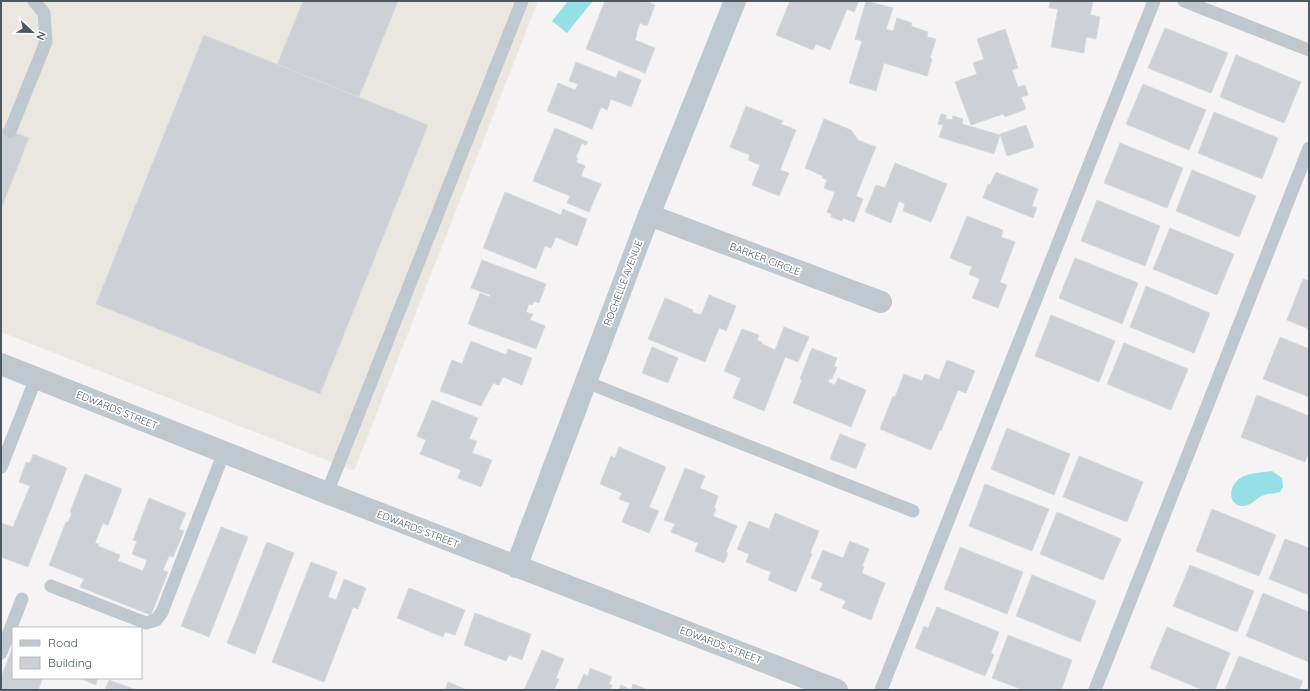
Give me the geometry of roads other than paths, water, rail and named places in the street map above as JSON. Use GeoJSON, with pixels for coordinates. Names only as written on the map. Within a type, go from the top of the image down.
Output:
{"type":"FeatureCollection","features":[{"type":"Feature","properties":{"kind":"street","name":"ROCHELLE AVENUE"},"geometry":{"type":"LineString","coordinates":[[516,567],[649,215],[735,1]]}},
{"type":"Feature","properties":{"kind":"street","name":"BARKER CIRCLE"},"geometry":{"type":"LineString","coordinates":[[649,215],[880,302]]}},
{"type":"Feature","properties":{"kind":"street","name":"EDWARDS STREET"},"geometry":{"type":"LineString","coordinates":[[1,364],[516,567],[837,690]]}},
{"type":"Feature","properties":{"kind":"lane"},"geometry":{"type":"LineString","coordinates":[[10,131],[46,42],[44,13],[34,1]]}},
{"type":"Feature","properties":{"kind":"lane"},"geometry":{"type":"LineString","coordinates":[[328,493],[522,1]]}},
{"type":"Feature","properties":{"kind":"lane"},"geometry":{"type":"LineString","coordinates":[[881,690],[1154,1]]}},
{"type":"Feature","properties":{"kind":"lane"},"geometry":{"type":"LineString","coordinates":[[1184,1],[1309,50]]}},
{"type":"Feature","properties":{"kind":"lane"},"geometry":{"type":"LineString","coordinates":[[1095,690],[1309,148]]}},
{"type":"Feature","properties":{"kind":"lane"},"geometry":{"type":"LineString","coordinates":[[1,468],[36,378]]}},
{"type":"Feature","properties":{"kind":"lane"},"geometry":{"type":"LineString","coordinates":[[586,382],[913,510]]}},
{"type":"Feature","properties":{"kind":"lane"},"geometry":{"type":"LineString","coordinates":[[51,586],[146,623],[156,620],[162,612],[224,452]]}},
{"type":"Feature","properties":{"kind":"lane"},"geometry":{"type":"LineString","coordinates":[[1,653],[22,599]]}},
{"type":"Feature","properties":{"kind":"water"},"geometry":{"type":"Polygon","coordinates":[[[568,1],[592,2],[567,33],[552,21],[568,1]]]}},
{"type":"Feature","properties":{"kind":"water"},"geometry":{"type":"Polygon","coordinates":[[[1272,471],[1282,478],[1283,487],[1280,492],[1264,495],[1246,506],[1234,503],[1231,496],[1231,491],[1235,482],[1251,474],[1272,471]]]}}]}
